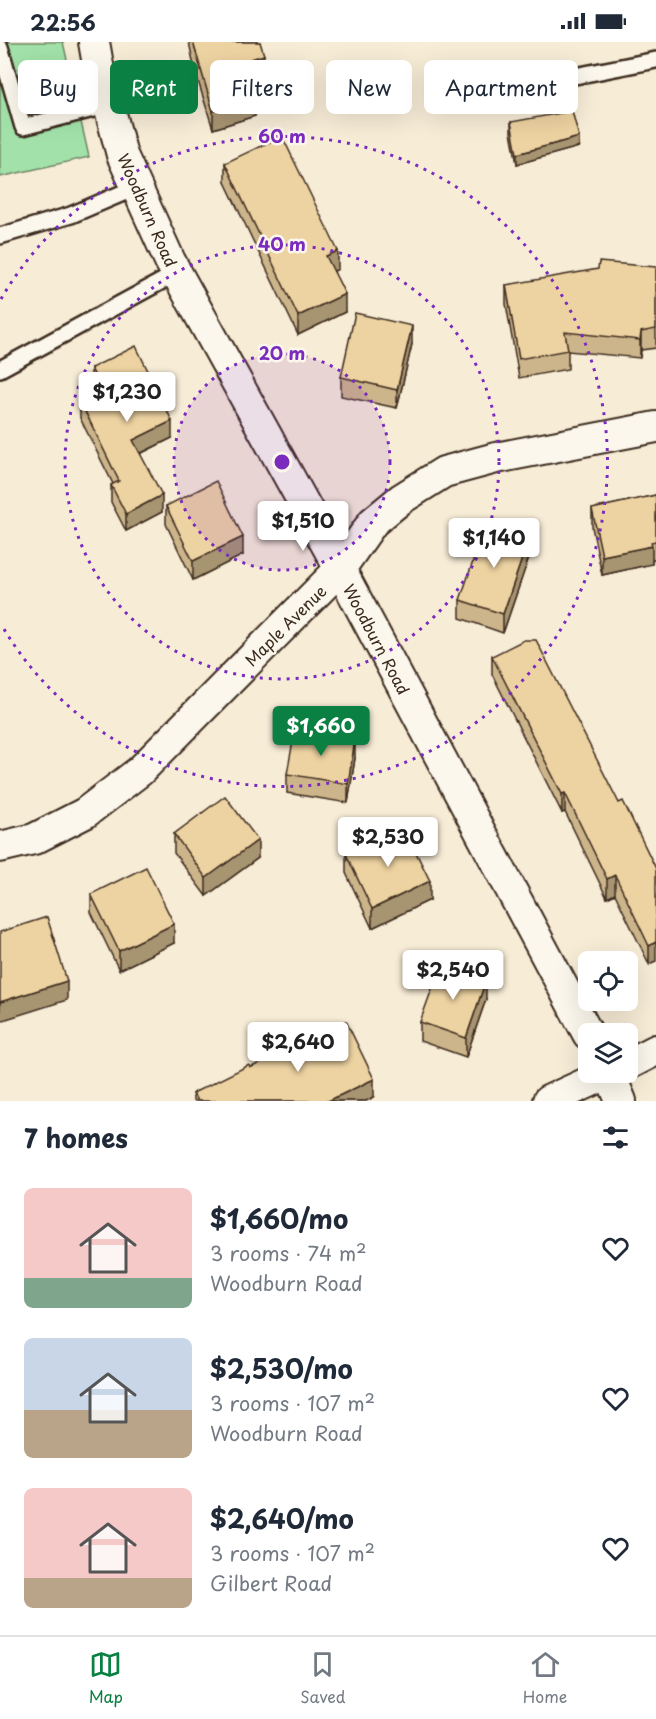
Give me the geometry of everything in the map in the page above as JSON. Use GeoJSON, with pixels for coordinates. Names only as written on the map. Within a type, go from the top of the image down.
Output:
{"type":"FeatureCollection","features":[{"type":"Feature","properties":{"kind":"street","name":"Woodburn Road"},"geometry":{"type":"LineString","coordinates":[[94,42],[122,155],[177,273],[340,569],[582,1023]]}},
{"type":"Feature","properties":{"kind":"street","name":"Maple Avenue"},"geometry":{"type":"LineString","coordinates":[[0,847],[34,838],[85,813],[140,771],[340,569],[373,522],[401,499],[444,472],[496,458],[656,427]]}},
{"type":"Feature","properties":{"kind":"street"},"geometry":{"type":"LineString","coordinates":[[638,1059],[656,1050]]}},
{"type":"Feature","properties":{"kind":"street"},"geometry":{"type":"LineString","coordinates":[[548,1101],[588,1083]]}},
{"type":"Feature","properties":{"kind":"street"},"geometry":{"type":"LineString","coordinates":[[617,1083],[621,1101]]}},
{"type":"Feature","properties":{"kind":"lane"},"geometry":{"type":"LineString","coordinates":[[0,47],[23,127],[109,105]]}},
{"type":"Feature","properties":{"kind":"lane"},"geometry":{"type":"LineString","coordinates":[[578,76],[656,60]]}},
{"type":"Feature","properties":{"kind":"lane"},"geometry":{"type":"LineString","coordinates":[[0,236],[71,215],[137,188]]}},
{"type":"Feature","properties":{"kind":"lane"},"geometry":{"type":"LineString","coordinates":[[0,369],[177,273]]}},
{"type":"Feature","properties":{"kind":"green space"},"geometry":{"type":"Polygon","coordinates":[[[0,42],[63,42],[67,60],[18,60],[18,114],[79,114],[89,157],[0,177],[0,42]]]}},
{"type":"Feature","properties":{"kind":"building"},"geometry":{"type":"Polygon","coordinates":[[[193,42],[260,42],[264,55],[247,60],[210,60],[210,101],[193,42]]]}},
{"type":"Feature","properties":{"kind":"building"},"geometry":{"type":"Polygon","coordinates":[[[555,114],[573,114],[579,137],[517,154],[511,122],[555,114]]]}},
{"type":"Feature","properties":{"kind":"building"},"geometry":{"type":"Polygon","coordinates":[[[282,136],[338,251],[326,256],[345,294],[298,316],[225,163],[282,136]]]}},
{"type":"Feature","properties":{"kind":"building"},"geometry":{"type":"Polygon","coordinates":[[[599,262],[656,267],[656,329],[641,332],[640,340],[565,332],[568,350],[519,359],[506,285],[598,269],[599,262]]]}},
{"type":"Feature","properties":{"kind":"building"},"geometry":{"type":"Polygon","coordinates":[[[355,313],[412,326],[397,390],[341,377],[355,313]]]}},
{"type":"Feature","properties":{"kind":"building"},"geometry":{"type":"Polygon","coordinates":[[[136,346],[172,421],[133,440],[162,495],[126,514],[111,485],[119,481],[80,401],[102,391],[91,368],[136,346]]]}},
{"type":"Feature","properties":{"kind":"building"},"geometry":{"type":"Polygon","coordinates":[[[216,481],[243,537],[193,561],[166,506],[216,481]]]}},
{"type":"Feature","properties":{"kind":"building"},"geometry":{"type":"Polygon","coordinates":[[[656,495],[656,541],[651,542],[652,546],[602,556],[592,509],[656,495]]]}},
{"type":"Feature","properties":{"kind":"building"},"geometry":{"type":"Polygon","coordinates":[[[486,523],[529,538],[503,614],[460,600],[486,523]]]}},
{"type":"Feature","properties":{"kind":"building"},"geometry":{"type":"Polygon","coordinates":[[[524,640],[536,640],[619,803],[623,801],[656,869],[656,942],[649,946],[615,875],[607,879],[565,793],[562,794],[492,656],[524,640]]]}},
{"type":"Feature","properties":{"kind":"building"},"geometry":{"type":"Polygon","coordinates":[[[295,730],[355,739],[348,784],[287,774],[295,730]]]}},
{"type":"Feature","properties":{"kind":"building"},"geometry":{"type":"Polygon","coordinates":[[[225,796],[258,840],[206,878],[174,834],[225,796]]]}},
{"type":"Feature","properties":{"kind":"building"},"geometry":{"type":"Polygon","coordinates":[[[403,826],[430,881],[372,909],[346,854],[403,826]]]}},
{"type":"Feature","properties":{"kind":"building"},"geometry":{"type":"Polygon","coordinates":[[[146,867],[174,924],[119,951],[91,894],[146,867]]]}},
{"type":"Feature","properties":{"kind":"building"},"geometry":{"type":"Polygon","coordinates":[[[47,917],[67,981],[0,1002],[0,932],[47,917]]]}},
{"type":"Feature","properties":{"kind":"building"},"geometry":{"type":"Polygon","coordinates":[[[441,964],[486,980],[466,1038],[420,1022],[441,964]]]}},
{"type":"Feature","properties":{"kind":"building"},"geometry":{"type":"Polygon","coordinates":[[[346,1021],[374,1079],[328,1101],[197,1101],[193,1093],[346,1021]]]}}]}
